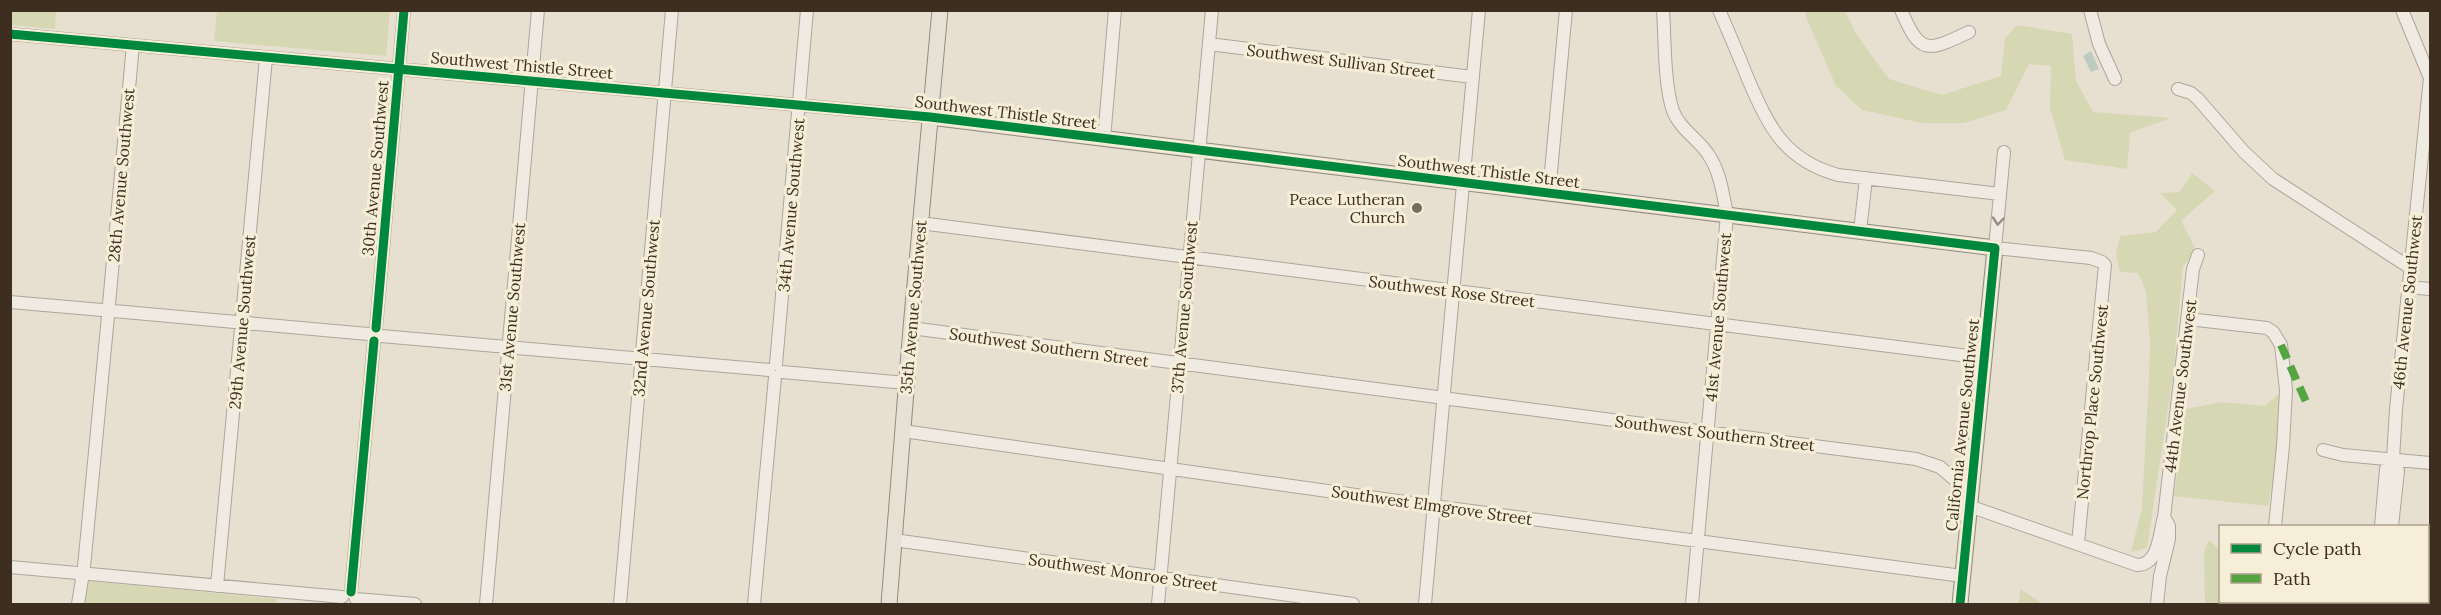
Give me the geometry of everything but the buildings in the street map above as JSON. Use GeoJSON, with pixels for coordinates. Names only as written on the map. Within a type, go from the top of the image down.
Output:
{"type":"FeatureCollection","features":[{"type":"Feature","properties":{"kind":"main road","name":"35th Avenue Southwest"},"geometry":{"type":"LineString","coordinates":[[889,604],[906,383],[940,10]]}},
{"type":"Feature","properties":{"kind":"main road","name":"Southwest Thistle Street"},"geometry":{"type":"LineString","coordinates":[[930,117],[1995,248]]}},
{"type":"Feature","properties":{"kind":"main road","name":"California Avenue Southwest"},"geometry":{"type":"LineString","coordinates":[[1960,604],[1995,248]]}},
{"type":"Feature","properties":{"kind":"street","name":"30th Avenue Southwest"},"geometry":{"type":"LineString","coordinates":[[349,599],[404,10]]}},
{"type":"Feature","properties":{"kind":"street","name":"31st Avenue Southwest"},"geometry":{"type":"LineString","coordinates":[[486,604],[538,10]]}},
{"type":"Feature","properties":{"kind":"street","name":"32nd Avenue Southwest"},"geometry":{"type":"LineString","coordinates":[[620,604],[672,10]]}},
{"type":"Feature","properties":{"kind":"street","name":"34th Avenue Southwest"},"geometry":{"type":"LineString","coordinates":[[754,604],[807,10]]}},
{"type":"Feature","properties":{"kind":"street"},"geometry":{"type":"LineString","coordinates":[[1104,139],[1115,10]]}},
{"type":"Feature","properties":{"kind":"street","name":"37th Avenue Southwest"},"geometry":{"type":"LineString","coordinates":[[1158,604],[1212,10]]}},
{"type":"Feature","properties":{"kind":"street"},"geometry":{"type":"LineString","coordinates":[[1425,604],[1479,10]]}},
{"type":"Feature","properties":{"kind":"street"},"geometry":{"type":"LineString","coordinates":[[1549,193],[1566,10]]}},
{"type":"Feature","properties":{"kind":"street","name":"41st Avenue Southwest"},"geometry":{"type":"LineString","coordinates":[[1663,10],[1669,94],[1674,112],[1678,121],[1713,161],[1718,171],[1727,215],[1692,604]]}},
{"type":"Feature","properties":{"kind":"street"},"geometry":{"type":"LineString","coordinates":[[1719,10],[1765,117],[1775,134],[1799,158],[1810,165],[1839,175],[2000,194]]}},
{"type":"Feature","properties":{"kind":"street"},"geometry":{"type":"LineString","coordinates":[[1901,10],[1912,36],[1923,44],[1941,44],[1969,32]]}},
{"type":"Feature","properties":{"kind":"street"},"geometry":{"type":"LineString","coordinates":[[2090,10],[2099,44],[2115,79]]}},
{"type":"Feature","properties":{"kind":"street"},"geometry":{"type":"LineString","coordinates":[[2402,10],[2430,78]]}},
{"type":"Feature","properties":{"kind":"street","name":"Southwest Thistle Street"},"geometry":{"type":"LineString","coordinates":[[10,34],[930,117]]}},
{"type":"Feature","properties":{"kind":"street","name":"Southwest Sullivan Street"},"geometry":{"type":"LineString","coordinates":[[1209,44],[1472,77]]}},
{"type":"Feature","properties":{"kind":"street","name":"28th Avenue Southwest"},"geometry":{"type":"LineString","coordinates":[[78,604],[83,573],[133,45]]}},
{"type":"Feature","properties":{"kind":"street","name":"29th Avenue Southwest"},"geometry":{"type":"LineString","coordinates":[[217,586],[266,58]]}},
{"type":"Feature","properties":{"kind":"street","name":"46th Avenue Southwest"},"geometry":{"type":"LineString","coordinates":[[2392,525],[2398,471],[2393,459],[2409,267],[2430,78]]}},
{"type":"Feature","properties":{"kind":"street"},"geometry":{"type":"LineString","coordinates":[[2178,89],[2191,93],[2198,99],[2244,152],[2273,179],[2409,267]]}},
{"type":"Feature","properties":{"kind":"street","name":"California Avenue Southwest"},"geometry":{"type":"LineString","coordinates":[[1995,248],[2004,152]]}},
{"type":"Feature","properties":{"kind":"street"},"geometry":{"type":"LineString","coordinates":[[1860,231],[1866,178]]}},
{"type":"Feature","properties":{"kind":"street","name":"Southwest Rose Street"},"geometry":{"type":"LineString","coordinates":[[920,223],[1984,358]]}},
{"type":"Feature","properties":{"kind":"street","name":"Southwest Thistle Street"},"geometry":{"type":"LineString","coordinates":[[1995,248],[2091,258],[2103,262]]}},
{"type":"Feature","properties":{"kind":"street","name":"44th Avenue Southwest"},"geometry":{"type":"LineString","coordinates":[[2144,565],[2152,559],[2164,517],[2193,269],[2198,255]]}},
{"type":"Feature","properties":{"kind":"street","name":"Northrop Place Southwest"},"geometry":{"type":"LineString","coordinates":[[2078,543],[2105,270],[2103,262]]}},
{"type":"Feature","properties":{"kind":"street"},"geometry":{"type":"LineString","coordinates":[[2408,287],[2430,289]]}},
{"type":"Feature","properties":{"kind":"street"},"geometry":{"type":"LineString","coordinates":[[10,302],[906,383]]}},
{"type":"Feature","properties":{"kind":"street"},"geometry":{"type":"LineString","coordinates":[[2188,318],[2267,328],[2273,332],[2282,345],[2286,414],[2275,525]]}},
{"type":"Feature","properties":{"kind":"street","name":"Southwest Southern Street"},"geometry":{"type":"LineString","coordinates":[[911,328],[1179,365],[1916,459],[1940,467],[1970,500],[2129,563],[2144,565]]}},
{"type":"Feature","properties":{"kind":"street","name":"Southwest Elmgrove Street"},"geometry":{"type":"LineString","coordinates":[[903,431],[1434,506],[1962,576]]}},
{"type":"Feature","properties":{"kind":"street"},"geometry":{"type":"LineString","coordinates":[[2323,450],[2343,455],[2430,463]]}},
{"type":"Feature","properties":{"kind":"street"},"geometry":{"type":"LineString","coordinates":[[2381,525],[2386,469],[2393,459]]}},
{"type":"Feature","properties":{"kind":"street","name":"44th Avenue Southwest"},"geometry":{"type":"LineString","coordinates":[[2157,604],[2160,576],[2169,539],[2169,526],[2164,517]]}},
{"type":"Feature","properties":{"kind":"street","name":"Southwest Monroe Street"},"geometry":{"type":"LineString","coordinates":[[894,540],[1353,604]]}},
{"type":"Feature","properties":{"kind":"street"},"geometry":{"type":"LineString","coordinates":[[10,567],[415,604]]}},
{"type":"Feature","properties":{"kind":"green space"},"geometry":{"type":"Polygon","coordinates":[[[10,11],[56,11],[55,29],[11,25],[10,11]]]}},
{"type":"Feature","properties":{"kind":"green space"},"geometry":{"type":"Polygon","coordinates":[[[217,11],[390,11],[386,56],[214,41],[217,11]]]}},
{"type":"Feature","properties":{"kind":"green space"},"geometry":{"type":"Polygon","coordinates":[[[1806,11],[1845,11],[1857,35],[1889,79],[1942,95],[2001,76],[2005,38],[2017,25],[2072,34],[2076,81],[2093,112],[2171,118],[2130,133],[2127,169],[2065,160],[2050,108],[2051,66],[2029,64],[2006,110],[1964,123],[1922,123],[1862,110],[1836,86],[1806,17],[1806,11]]]}},
{"type":"Feature","properties":{"kind":"green space"},"geometry":{"type":"Polygon","coordinates":[[[2192,173],[2215,191],[2181,221],[2196,250],[2183,266],[2173,376],[2147,548],[2131,552],[2142,508],[2150,343],[2146,291],[2138,273],[2120,272],[2116,254],[2120,236],[2156,232],[2177,210],[2160,193],[2180,192],[2192,173]]]}},
{"type":"Feature","properties":{"kind":"green space"},"geometry":{"type":"Polygon","coordinates":[[[2282,392],[2274,473],[2268,506],[2174,496],[2186,409],[2221,402],[2264,406],[2282,392]]]}},
{"type":"Feature","properties":{"kind":"green space"},"geometry":{"type":"Polygon","coordinates":[[[2209,540],[2219,549],[2219,603],[2258,604],[2205,604],[2204,552],[2209,540]]]}},
{"type":"Feature","properties":{"kind":"green space"},"geometry":{"type":"Polygon","coordinates":[[[87,581],[277,599],[276,604],[84,604],[87,581]]]}},
{"type":"Feature","properties":{"kind":"green space"},"geometry":{"type":"Polygon","coordinates":[[[2020,589],[2043,604],[2019,604],[2020,589]]]}},
{"type":"Feature","properties":{"kind":"shaded area"},"geometry":{"type":"Polygon","coordinates":[[[2091,51],[2099,69],[2091,72],[2083,56],[2091,51]]]}},
{"type":"Feature","properties":{"kind":"marked path"},"geometry":{"type":"LineString","coordinates":[[2281,345],[2308,406]]}},
{"type":"Feature","properties":{"kind":"cycle path"},"geometry":{"type":"LineString","coordinates":[[376,328],[404,10]]}},
{"type":"Feature","properties":{"kind":"cycle path"},"geometry":{"type":"LineString","coordinates":[[10,34],[930,117],[1995,248],[1960,604]]}},
{"type":"Feature","properties":{"kind":"cycle path"},"geometry":{"type":"LineString","coordinates":[[351,592],[374,341]]}},
{"type":"Feature","properties":{"kind":"place","name":"Peace Lutheran Church"},"geometry":{"type":"Point","coordinates":[1417,208]}}]}
